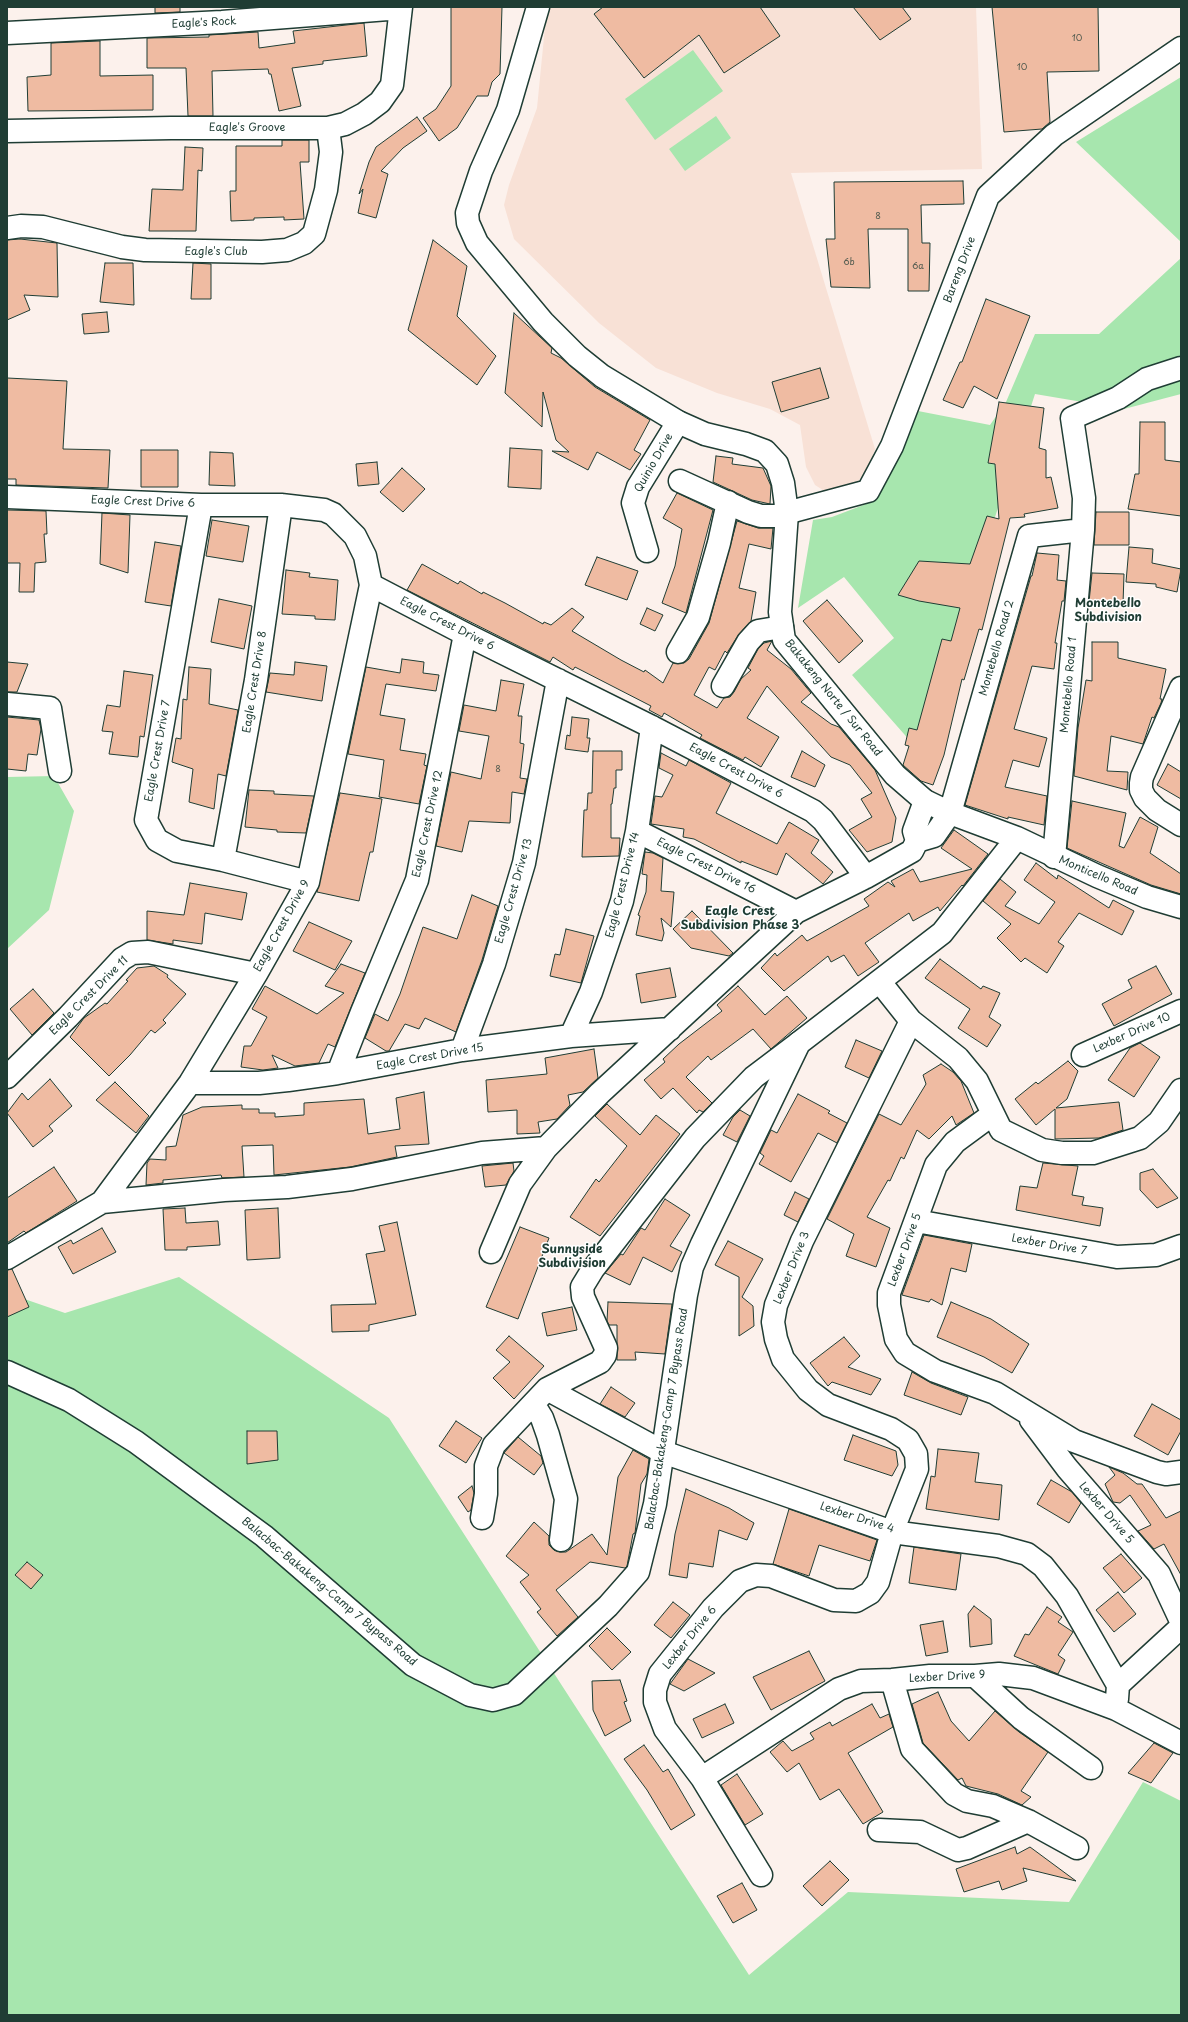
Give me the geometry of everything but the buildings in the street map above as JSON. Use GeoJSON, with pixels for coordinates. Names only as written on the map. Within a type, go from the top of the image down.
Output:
{"type":"FeatureCollection","features":[{"type":"Feature","properties":{"kind":"street","name":"Bakakeng Norte / Sur Road"},"geometry":{"type":"LineString","coordinates":[[538,7],[508,110],[480,171],[467,213],[468,223],[477,244],[542,322],[577,356],[602,376],[678,422],[705,434],[746,444],[765,451],[777,464],[783,483],[787,513],[780,612],[784,640],[896,775],[925,801],[950,813],[1017,838]]}},
{"type":"Feature","properties":{"kind":"street","name":"Eagle's Rock"},"geometry":{"type":"LineString","coordinates":[[7,33],[222,15],[401,8]]}},
{"type":"Feature","properties":{"kind":"street","name":"Eagle's Groove"},"geometry":{"type":"LineString","coordinates":[[7,131],[155,128],[328,128],[345,124],[364,114],[380,102],[392,85],[401,8]]}},
{"type":"Feature","properties":{"kind":"street","name":"Bareng Drive"},"geometry":{"type":"LineString","coordinates":[[680,481],[761,516],[775,516],[868,491],[892,446],[988,196],[1054,135],[1181,48]]}},
{"type":"Feature","properties":{"kind":"street","name":"Eagle's Club"},"geometry":{"type":"LineString","coordinates":[[7,228],[21,226],[43,227],[122,247],[145,250],[254,252],[287,250],[304,244],[314,234],[326,190],[332,152],[328,128]]}},
{"type":"Feature","properties":{"kind":"street","name":"Montebello Road 1"},"geometry":{"type":"LineString","coordinates":[[1054,857],[1083,530],[1084,498],[1072,418],[1118,398],[1147,379],[1181,368]]}},
{"type":"Feature","properties":{"kind":"street","name":"Quinio Drive"},"geometry":{"type":"LineString","coordinates":[[647,551],[633,503],[638,487],[678,422]]}},
{"type":"Feature","properties":{"kind":"street","name":"Eagle Crest Drive 6"},"geometry":{"type":"LineString","coordinates":[[7,496],[201,505],[282,505],[324,510],[333,514],[355,536],[365,556],[371,585],[465,634],[652,727],[813,811],[823,820],[866,877]]}},
{"type":"Feature","properties":{"kind":"street"},"geometry":{"type":"LineString","coordinates":[[678,652],[698,617],[719,543],[728,502]]}},
{"type":"Feature","properties":{"kind":"street","name":"Eagle Crest Drive 7"},"geometry":{"type":"LineString","coordinates":[[201,505],[146,820],[157,840],[177,851],[223,860],[308,882]]}},
{"type":"Feature","properties":{"kind":"street","name":"Eagle Crest Drive 8"},"geometry":{"type":"LineString","coordinates":[[223,860],[256,680],[282,505]]}},
{"type":"Feature","properties":{"kind":"street","name":"Montebello Road 2"},"geometry":{"type":"LineString","coordinates":[[950,813],[1029,536],[1083,530]]}},
{"type":"Feature","properties":{"kind":"street","name":"Eagle Crest Drive 9"},"geometry":{"type":"LineString","coordinates":[[102,1202],[190,1083],[256,974],[308,882],[371,585]]}},
{"type":"Feature","properties":{"kind":"street"},"geometry":{"type":"LineString","coordinates":[[723,686],[748,642],[758,630],[782,627]]}},
{"type":"Feature","properties":{"kind":"street","name":"Eagle Crest Drive 12"},"geometry":{"type":"LineString","coordinates":[[338,1073],[417,880],[465,634]]}},
{"type":"Feature","properties":{"kind":"street","name":"Eagle Crest Drive 13"},"geometry":{"type":"LineString","coordinates":[[462,1050],[494,964],[524,863],[558,680]]}},
{"type":"Feature","properties":{"kind":"street"},"geometry":{"type":"LineString","coordinates":[[1181,688],[1142,777],[1141,783],[1141,790],[1145,798],[1156,810],[1181,825]]}},
{"type":"Feature","properties":{"kind":"street"},"geometry":{"type":"LineString","coordinates":[[7,704],[50,708],[60,771]]}},
{"type":"Feature","properties":{"kind":"street","name":"Eagle Crest Drive 14"},"geometry":{"type":"LineString","coordinates":[[571,1036],[591,992],[611,938],[622,901],[637,831],[652,727]]}},
{"type":"Feature","properties":{"kind":"street"},"geometry":{"type":"LineString","coordinates":[[491,1252],[520,1184],[546,1148],[600,1093],[796,912],[866,877],[912,851],[917,841],[914,831],[925,801]]}},
{"type":"Feature","properties":{"kind":"street"},"geometry":{"type":"LineString","coordinates":[[917,841],[934,836],[950,813]]}},
{"type":"Feature","properties":{"kind":"street","name":"Eagle Crest Drive 16"},"geometry":{"type":"LineString","coordinates":[[637,831],[796,912]]}},
{"type":"Feature","properties":{"kind":"street","name":"Monticello Road"},"geometry":{"type":"LineString","coordinates":[[1017,838],[1054,857],[1147,897],[1181,907]]}},
{"type":"Feature","properties":{"kind":"street","name":"Balacbac-Bakakeng-Camp 7 Bypass Road"},"geometry":{"type":"LineString","coordinates":[[7,1372],[69,1400],[136,1442],[264,1536],[413,1664],[470,1696],[493,1700],[514,1694],[608,1606],[638,1572],[655,1504],[686,1295],[692,1267],[799,1043],[942,933],[1017,838]]}},
{"type":"Feature","properties":{"kind":"street","name":"Eagle Crest Drive 11"},"geometry":{"type":"LineString","coordinates":[[7,1077],[94,990],[122,959],[132,953],[148,952],[256,974]]}},
{"type":"Feature","properties":{"kind":"street"},"geometry":{"type":"LineString","coordinates":[[880,982],[911,1021],[958,1058],[977,1081],[1001,1130],[1042,1150],[1062,1154],[1093,1153],[1140,1138],[1159,1122],[1179,1096],[1181,1090]]}},
{"type":"Feature","properties":{"kind":"street","name":"Lexber Drive 10"},"geometry":{"type":"LineString","coordinates":[[1083,1055],[1181,1011]]}},
{"type":"Feature","properties":{"kind":"street","name":"Lexber Drive 3"},"geometry":{"type":"LineString","coordinates":[[892,1532],[917,1469],[916,1454],[908,1440],[891,1429],[828,1405],[808,1390],[784,1359],[776,1339],[773,1322],[776,1305],[802,1241],[911,1021]]}},
{"type":"Feature","properties":{"kind":"street","name":"Eagle Crest Drive 15"},"geometry":{"type":"LineString","coordinates":[[190,1083],[259,1083],[338,1073],[462,1050],[571,1036],[670,1028]]}},
{"type":"Feature","properties":{"kind":"street"},"geometry":{"type":"LineString","coordinates":[[482,1518],[486,1494],[486,1466],[494,1445],[540,1397],[600,1362],[605,1355],[606,1348],[583,1298],[582,1287],[593,1269],[695,1138],[754,1077],[799,1043]]}},
{"type":"Feature","properties":{"kind":"street","name":"Lexber Drive 5"},"geometry":{"type":"LineString","coordinates":[[993,1114],[955,1142],[936,1165],[889,1293],[889,1305],[896,1338],[905,1353],[934,1371],[995,1393],[1074,1441],[1104,1454],[1156,1472],[1166,1474],[1181,1472]]}},
{"type":"Feature","properties":{"kind":"street"},"geometry":{"type":"LineString","coordinates":[[7,1258],[102,1202],[352,1179],[474,1154],[546,1148]]}},
{"type":"Feature","properties":{"kind":"street","name":"Lexber Drive 7"},"geometry":{"type":"LineString","coordinates":[[916,1221],[1117,1257],[1156,1255],[1181,1246]]}},
{"type":"Feature","properties":{"kind":"street"},"geometry":{"type":"LineString","coordinates":[[540,1397],[542,1418],[566,1499],[561,1540]]}},
{"type":"Feature","properties":{"kind":"street","name":"Lexber Drive 4"},"geometry":{"type":"LineString","coordinates":[[540,1397],[663,1452],[892,1532],[998,1546],[1027,1554],[1043,1566],[1068,1596],[1118,1685]]}},
{"type":"Feature","properties":{"kind":"street","name":"Lexber Drive 5"},"geometry":{"type":"LineString","coordinates":[[1023,1410],[1068,1468],[1158,1574],[1181,1621]]}},
{"type":"Feature","properties":{"kind":"street","name":"Lexber Drive 6"},"geometry":{"type":"LineString","coordinates":[[760,1875],[702,1778],[663,1723],[654,1702],[655,1690],[660,1674],[713,1608],[740,1581],[756,1575],[771,1576],[834,1600],[856,1601],[870,1593],[878,1582],[892,1532]]}},
{"type":"Feature","properties":{"kind":"street"},"geometry":{"type":"LineString","coordinates":[[1116,1709],[1118,1685],[1181,1627]]}},
{"type":"Feature","properties":{"kind":"street","name":"Lexber Drive 9"},"geometry":{"type":"LineString","coordinates":[[702,1778],[839,1689],[861,1681],[892,1680],[930,1676],[975,1676],[999,1674],[1033,1678],[1116,1709],[1181,1743]]}},
{"type":"Feature","properties":{"kind":"street"},"geometry":{"type":"LineString","coordinates":[[975,1676],[1021,1718],[1091,1768]]}},
{"type":"Feature","properties":{"kind":"street"},"geometry":{"type":"LineString","coordinates":[[892,1680],[912,1749],[954,1794],[967,1801],[992,1806],[1028,1821],[1077,1848]]}},
{"type":"Feature","properties":{"kind":"street"},"geometry":{"type":"LineString","coordinates":[[879,1830],[920,1832],[958,1850],[967,1848],[1028,1821]]}},
{"type":"Feature","properties":{"kind":"shaded area"},"geometry":{"type":"Polygon","coordinates":[[[547,7],[976,7],[982,169],[791,173],[875,449],[867,473],[853,485],[826,492],[815,485],[806,467],[800,425],[770,409],[717,393],[656,368],[599,323],[514,239],[504,205],[509,185],[537,108],[547,7]]]}},
{"type":"Feature","properties":{"kind":"green space"},"geometry":{"type":"Polygon","coordinates":[[[693,50],[723,91],[655,140],[625,99],[693,50]]]}},
{"type":"Feature","properties":{"kind":"green space"},"geometry":{"type":"Polygon","coordinates":[[[1181,77],[1181,242],[1076,142],[1181,77]]]}},
{"type":"Feature","properties":{"kind":"green space"},"geometry":{"type":"Polygon","coordinates":[[[716,116],[731,138],[685,171],[669,149],[716,116]]]}},
{"type":"Feature","properties":{"kind":"green space"},"geometry":{"type":"Polygon","coordinates":[[[1181,258],[1181,394],[1124,409],[1035,394],[919,751],[852,675],[894,638],[844,577],[798,608],[813,520],[832,517],[874,501],[918,411],[990,425],[1006,402],[1035,334],[1099,334],[1181,258]]]}},
{"type":"Feature","properties":{"kind":"green space"},"geometry":{"type":"Polygon","coordinates":[[[54,776],[74,811],[49,910],[7,949],[7,777],[54,776]]]}},
{"type":"Feature","properties":{"kind":"green space"},"geometry":{"type":"Polygon","coordinates":[[[179,1277],[389,1418],[749,1975],[848,1892],[1069,1902],[1143,1782],[1181,1801],[1181,2015],[7,2015],[7,1293],[65,1313],[179,1277]]]}},
{"type":"Feature","properties":{"kind":"district","name":"Montebello Subdivision"},"geometry":{"type":"Point","coordinates":[1108,611]}},
{"type":"Feature","properties":{"kind":"district","name":"Eagle Crest Subdivision Phase 3"},"geometry":{"type":"Point","coordinates":[740,919]}},
{"type":"Feature","properties":{"kind":"district","name":"Sunnyside Subdivision"},"geometry":{"type":"Point","coordinates":[572,1257]}}]}
